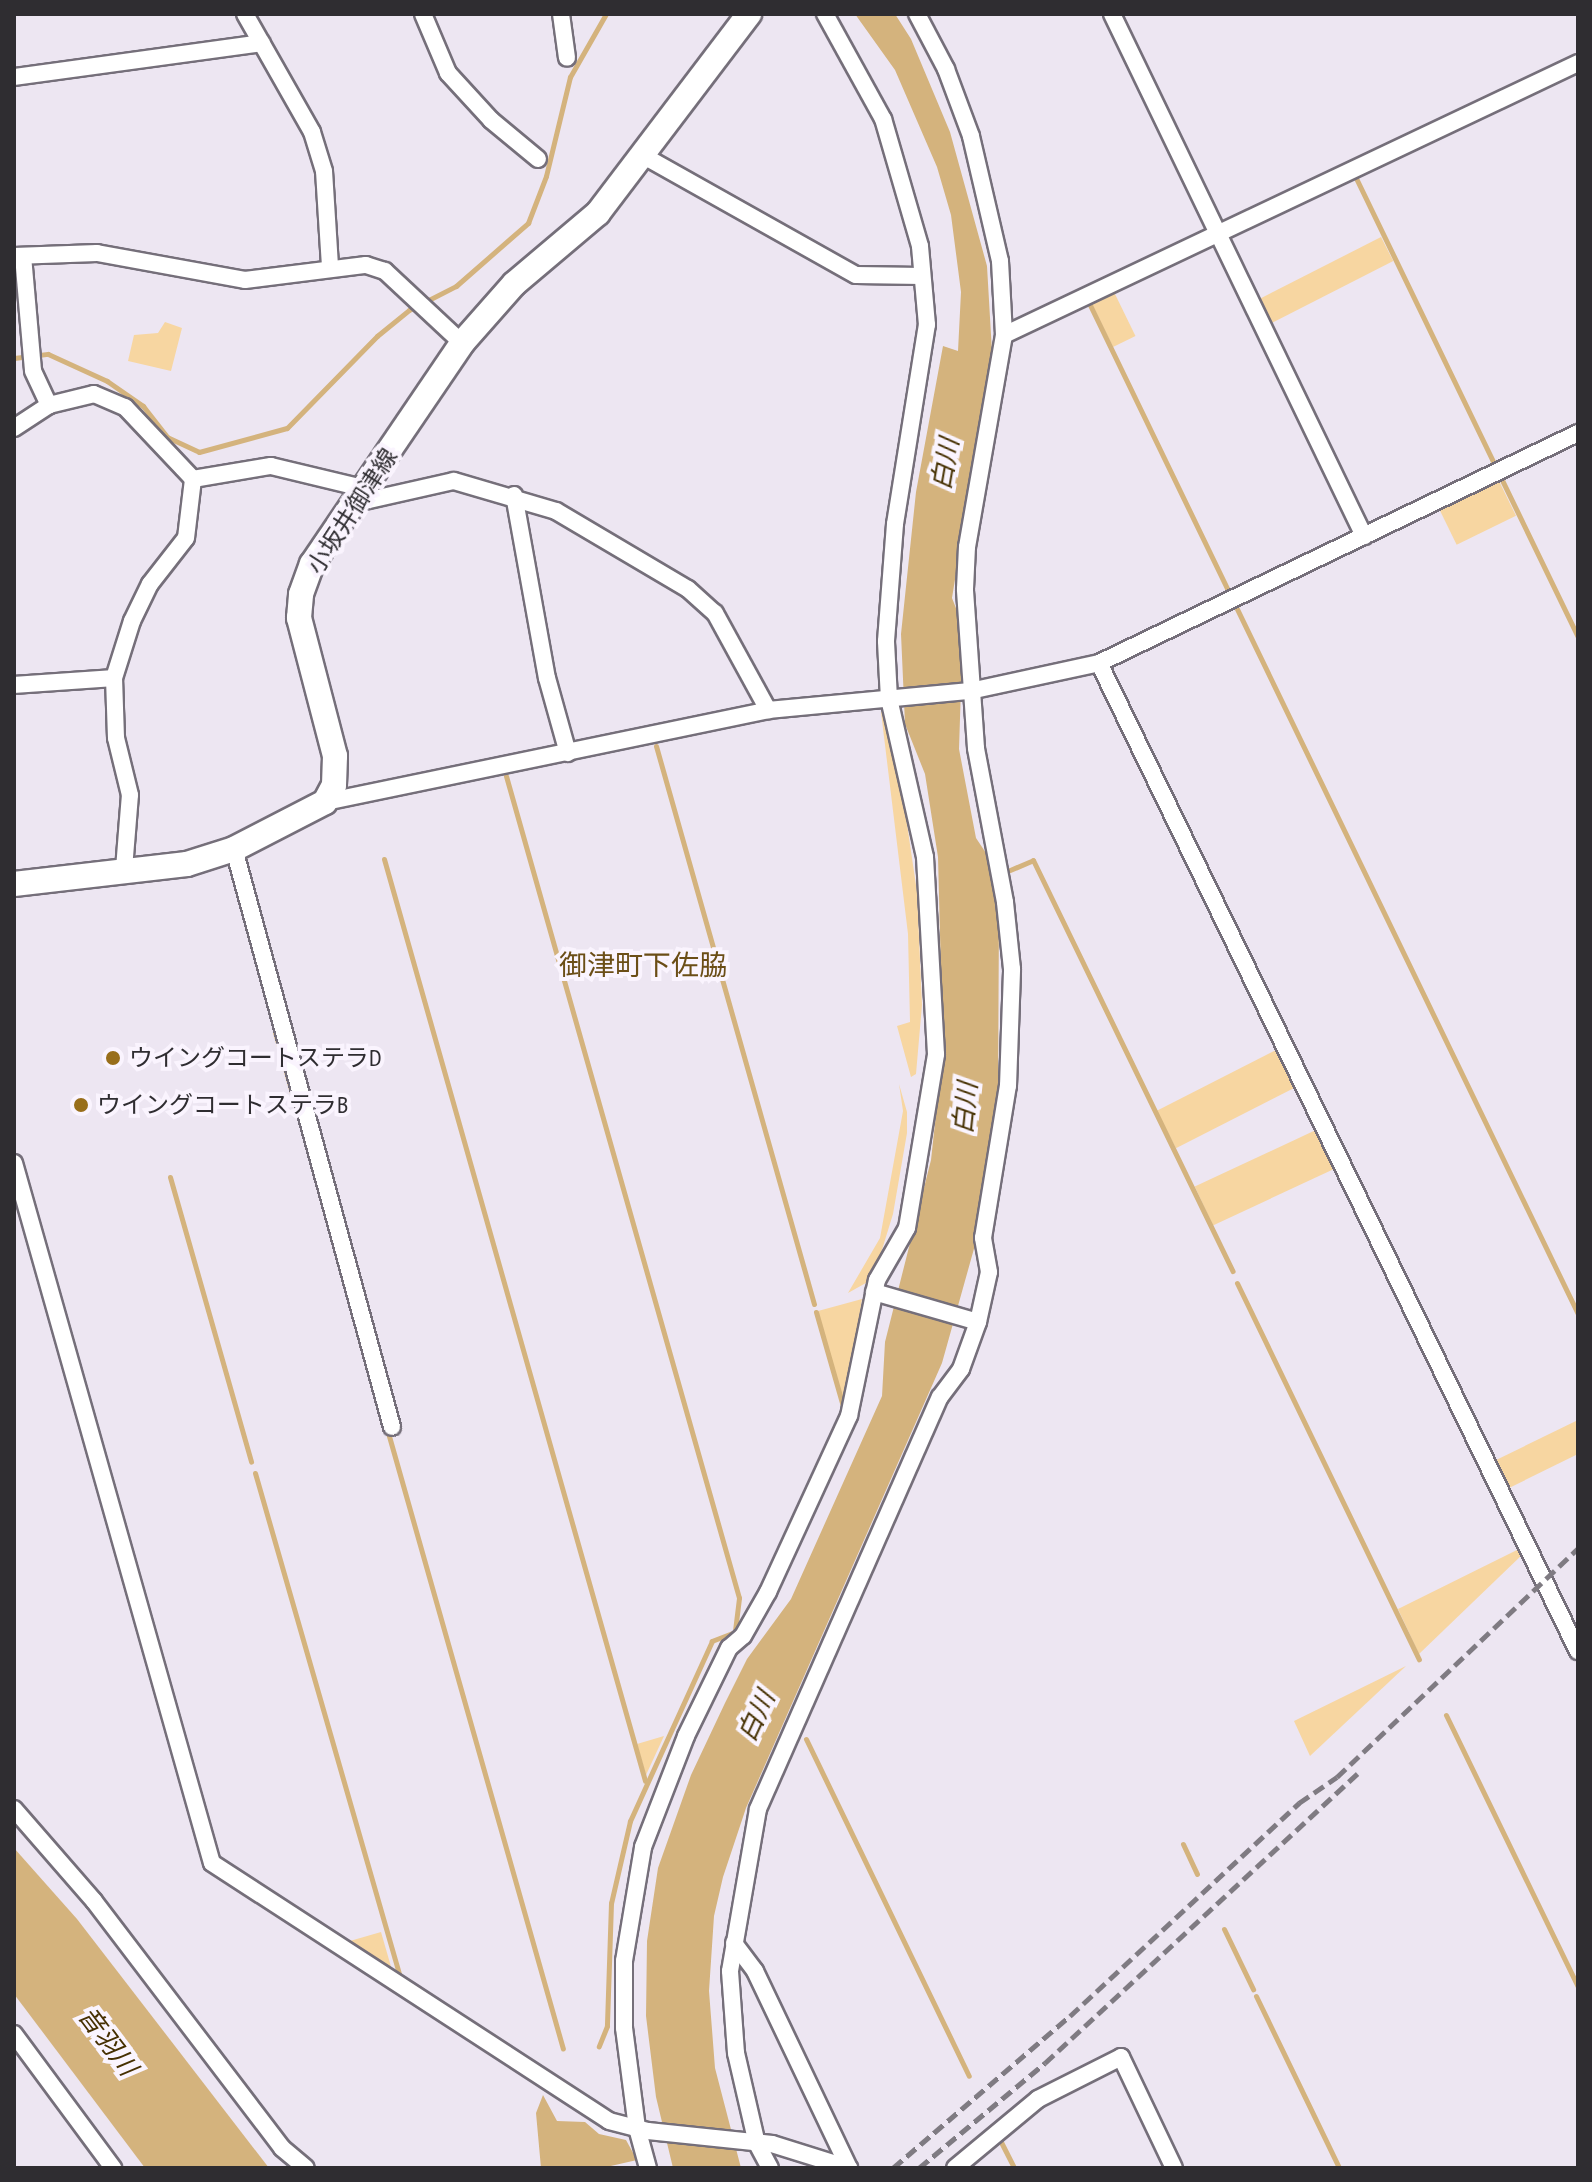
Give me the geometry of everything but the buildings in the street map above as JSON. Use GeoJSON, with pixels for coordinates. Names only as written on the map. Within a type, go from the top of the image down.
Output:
{"type":"FeatureCollection","features":[{"type":"Feature","properties":{"kind":"main road","name":"小坂井御津線"},"geometry":{"type":"LineString","coordinates":[[325,802],[334,785],[335,756],[299,618],[301,594],[312,564],[362,496],[462,343],[514,284],[598,213],[749,14]]}},
{"type":"Feature","properties":{"kind":"main road"},"geometry":{"type":"LineString","coordinates":[[14,884],[187,864],[234,849],[325,802]]}},
{"type":"Feature","properties":{"kind":"street"},"geometry":{"type":"LineString","coordinates":[[245,14],[292,90],[324,171],[330,266]]}},
{"type":"Feature","properties":{"kind":"street"},"geometry":{"type":"LineString","coordinates":[[423,14],[448,73],[491,120],[538,159]]}},
{"type":"Feature","properties":{"kind":"street"},"geometry":{"type":"LineString","coordinates":[[561,14],[567,58]]}},
{"type":"Feature","properties":{"kind":"street"},"geometry":{"type":"LineString","coordinates":[[648,2168],[624,2028],[624,1961],[643,1847],[686,1736],[729,1648],[743,1636],[768,1592],[849,1416],[888,1254],[907,1228],[936,1054],[925,857],[893,698],[889,582],[923,365],[927,325],[922,276],[905,181],[883,119],[825,14]]}},
{"type":"Feature","properties":{"kind":"street"},"geometry":{"type":"LineString","coordinates":[[770,2168],[753,2143],[734,2038],[734,1943],[767,1781],[976,1322],[989,1272],[983,1238],[1000,1148],[1013,1006],[1005,902],[967,691],[967,547],[1004,335],[1000,261],[986,193],[946,69],[917,14]]}},
{"type":"Feature","properties":{"kind":"street"},"geometry":{"type":"LineString","coordinates":[[1112,14],[1364,536]]}},
{"type":"Feature","properties":{"kind":"street"},"geometry":{"type":"LineString","coordinates":[[14,77],[262,43]]}},
{"type":"Feature","properties":{"kind":"street"},"geometry":{"type":"LineString","coordinates":[[1004,335],[1578,63]]}},
{"type":"Feature","properties":{"kind":"street"},"geometry":{"type":"LineString","coordinates":[[642,155],[856,275],[922,276]]}},
{"type":"Feature","properties":{"kind":"street"},"geometry":{"type":"LineString","coordinates":[[49,405],[33,371],[18,256],[97,253],[245,280],[330,266],[366,265],[385,271],[462,343]]}},
{"type":"Feature","properties":{"kind":"street"},"geometry":{"type":"LineString","coordinates":[[14,428],[49,405],[94,394],[109,397],[125,407],[193,479]]}},
{"type":"Feature","properties":{"kind":"street"},"geometry":{"type":"LineString","coordinates":[[325,802],[768,710],[967,691],[1099,663],[1578,433]]}},
{"type":"Feature","properties":{"kind":"street"},"geometry":{"type":"LineString","coordinates":[[193,479],[271,466],[362,496],[454,481],[514,495],[556,511],[688,589],[715,613],[768,710]]}},
{"type":"Feature","properties":{"kind":"street"},"geometry":{"type":"LineString","coordinates":[[124,869],[130,795],[116,738],[114,678],[150,584],[186,538],[193,479]]}},
{"type":"Feature","properties":{"kind":"street"},"geometry":{"type":"LineString","coordinates":[[514,495],[547,678],[568,753]]}},
{"type":"Feature","properties":{"kind":"street"},"geometry":{"type":"LineString","coordinates":[[1099,663],[1578,1651]]}},
{"type":"Feature","properties":{"kind":"street"},"geometry":{"type":"LineString","coordinates":[[14,685],[114,678]]}},
{"type":"Feature","properties":{"kind":"street"},"geometry":{"type":"LineString","coordinates":[[234,849],[392,1427]]}},
{"type":"Feature","properties":{"kind":"street"},"geometry":{"type":"LineString","coordinates":[[14,1163],[212,1863],[587,2110],[643,2130],[792,2149],[849,2168]]}},
{"type":"Feature","properties":{"kind":"street"},"geometry":{"type":"LineString","coordinates":[[878,1293],[976,1322]]}},
{"type":"Feature","properties":{"kind":"street"},"geometry":{"type":"LineString","coordinates":[[14,1809],[94,1901],[272,2136],[306,2168]]}},
{"type":"Feature","properties":{"kind":"street"},"geometry":{"type":"LineString","coordinates":[[734,1943],[755,1971],[849,2168]]}},
{"type":"Feature","properties":{"kind":"street"},"geometry":{"type":"LineString","coordinates":[[14,2034],[113,2168]]}},
{"type":"Feature","properties":{"kind":"street"},"geometry":{"type":"LineString","coordinates":[[955,2168],[1038,2099],[1121,2057],[1174,2168]]}},
{"type":"Feature","properties":{"kind":"shaded area"},"geometry":{"type":"Polygon","coordinates":[[[1381,237],[1393,261],[1270,324],[1258,300],[1381,237]]]}},
{"type":"Feature","properties":{"kind":"shaded area"},"geometry":{"type":"Polygon","coordinates":[[[1114,292],[1135,336],[1113,347],[1092,303],[1114,292]]]}},
{"type":"Feature","properties":{"kind":"shaded area"},"geometry":{"type":"Polygon","coordinates":[[[165,322],[182,328],[171,371],[128,361],[134,335],[158,333],[165,322]]]}},
{"type":"Feature","properties":{"kind":"shaded area"},"geometry":{"type":"Polygon","coordinates":[[[1498,479],[1516,516],[1457,545],[1439,508],[1498,479]]]}},
{"type":"Feature","properties":{"kind":"shaded area"},"geometry":{"type":"Polygon","coordinates":[[[881,712],[887,712],[893,729],[917,892],[922,1005],[916,1074],[911,1077],[897,1026],[910,1022],[908,934],[881,712]]]}},
{"type":"Feature","properties":{"kind":"shaded area"},"geometry":{"type":"Polygon","coordinates":[[[1278,1049],[1297,1086],[1176,1148],[1157,1111],[1278,1049]]]}},
{"type":"Feature","properties":{"kind":"shaded area"},"geometry":{"type":"Polygon","coordinates":[[[899,1084],[907,1112],[907,1133],[893,1214],[873,1279],[848,1293],[880,1238],[903,1111],[899,1084]]]}},
{"type":"Feature","properties":{"kind":"shaded area"},"geometry":{"type":"Polygon","coordinates":[[[1318,1129],[1336,1168],[1213,1225],[1195,1186],[1318,1129]]]}},
{"type":"Feature","properties":{"kind":"shaded area"},"geometry":{"type":"Polygon","coordinates":[[[862,1299],[845,1415],[759,1593],[845,1408],[818,1311],[862,1299]]]}},
{"type":"Feature","properties":{"kind":"shaded area"},"geometry":{"type":"Polygon","coordinates":[[[1578,1420],[1578,1454],[1507,1489],[1494,1461],[1578,1420]]]}},
{"type":"Feature","properties":{"kind":"shaded area"},"geometry":{"type":"Polygon","coordinates":[[[1521,1548],[1524,1553],[1419,1654],[1398,1609],[1521,1548]]]}},
{"type":"Feature","properties":{"kind":"shaded area"},"geometry":{"type":"Polygon","coordinates":[[[1406,1666],[1310,1756],[1294,1721],[1406,1666]]]}},
{"type":"Feature","properties":{"kind":"shaded area"},"geometry":{"type":"Polygon","coordinates":[[[664,1736],[646,1775],[637,1744],[664,1736]]]}},
{"type":"Feature","properties":{"kind":"shaded area"},"geometry":{"type":"Polygon","coordinates":[[[381,1932],[394,1977],[343,1943],[381,1932]]]}},
{"type":"Feature","properties":{"kind":"water","name":"白川"},"geometry":{"type":"Polygon","coordinates":[[[855,14],[895,14],[911,39],[950,132],[987,266],[992,352],[952,598],[963,626],[959,749],[976,838],[988,856],[999,911],[998,1099],[977,1238],[942,1363],[746,1808],[723,1877],[714,1916],[709,1991],[715,2068],[741,2168],[673,2168],[656,2097],[646,2016],[647,1941],[658,1868],[691,1775],[725,1703],[747,1659],[791,1599],[882,1396],[885,1342],[931,1160],[943,1050],[938,857],[925,774],[905,724],[901,634],[916,492],[943,346],[958,351],[961,292],[951,215],[937,167],[895,70],[855,14]]]}},
{"type":"Feature","properties":{"kind":"water","name":"音羽川"},"geometry":{"type":"Polygon","coordinates":[[[14,1848],[77,1919],[269,2168],[145,2168],[14,1994],[14,1848]]]}},
{"type":"Feature","properties":{"kind":"water"},"geometry":{"type":"Polygon","coordinates":[[[543,2095],[557,2121],[585,2122],[599,2134],[626,2140],[637,2160],[602,2168],[541,2168],[536,2113],[543,2095]]]}},
{"type":"Feature","properties":{"kind":"waterway"},"geometry":{"type":"LineString","coordinates":[[14,358],[48,354],[107,381],[143,406],[167,437],[199,452],[287,428],[377,336],[409,310],[456,286],[528,223],[546,176],[570,77],[606,14]]}},
{"type":"Feature","properties":{"kind":"waterway"},"geometry":{"type":"LineString","coordinates":[[1355,176],[1578,637]]}},
{"type":"Feature","properties":{"kind":"waterway"},"geometry":{"type":"LineString","coordinates":[[1090,305],[1578,1314]]}},
{"type":"Feature","properties":{"kind":"waterway"},"geometry":{"type":"LineString","coordinates":[[656,746],[814,1304]]}},
{"type":"Feature","properties":{"kind":"waterway"},"geometry":{"type":"LineString","coordinates":[[506,776],[739,1598],[735,1632],[712,1641],[630,1821],[611,1903],[607,2026],[599,2046]]}},
{"type":"Feature","properties":{"kind":"waterway"},"geometry":{"type":"LineString","coordinates":[[384,859],[645,1781]]}},
{"type":"Feature","properties":{"kind":"waterway"},"geometry":{"type":"LineString","coordinates":[[1010,870],[1033,860],[1233,1271]]}},
{"type":"Feature","properties":{"kind":"waterway"},"geometry":{"type":"LineString","coordinates":[[275,1032],[294,1100]]}},
{"type":"Feature","properties":{"kind":"waterway"},"geometry":{"type":"LineString","coordinates":[[170,1177],[251,1462]]}},
{"type":"Feature","properties":{"kind":"waterway"},"geometry":{"type":"LineString","coordinates":[[1237,1283],[1419,1659]]}},
{"type":"Feature","properties":{"kind":"waterway"},"geometry":{"type":"LineString","coordinates":[[816,1312],[843,1406]]}},
{"type":"Feature","properties":{"kind":"waterway"},"geometry":{"type":"LineString","coordinates":[[387,1429],[563,2049]]}},
{"type":"Feature","properties":{"kind":"waterway"},"geometry":{"type":"LineString","coordinates":[[255,1473],[400,1977]]}},
{"type":"Feature","properties":{"kind":"waterway"},"geometry":{"type":"LineString","coordinates":[[1446,1715],[1578,1987]]}},
{"type":"Feature","properties":{"kind":"waterway"},"geometry":{"type":"LineString","coordinates":[[806,1739],[969,2076]]}},
{"type":"Feature","properties":{"kind":"waterway"},"geometry":{"type":"LineString","coordinates":[[1183,1844],[1197,1874]]}},
{"type":"Feature","properties":{"kind":"waterway"},"geometry":{"type":"LineString","coordinates":[[1224,1929],[1253,1989]]}},
{"type":"Feature","properties":{"kind":"waterway"},"geometry":{"type":"LineString","coordinates":[[1256,1996],[1339,2168]]}},
{"type":"Feature","properties":{"kind":"waterway"},"geometry":{"type":"LineString","coordinates":[[1001,2142],[1014,2168]]}},
{"type":"Feature","properties":{"kind":"railway"},"geometry":{"type":"LineString","coordinates":[[893,2168],[1070,2016],[1299,1803],[1337,1777],[1578,1548]]}},
{"type":"Feature","properties":{"kind":"railway"},"geometry":{"type":"LineString","coordinates":[[919,2168],[1045,2063],[1359,1772]]}},
{"type":"Feature","properties":{"kind":"place","name":"ウイングコートステラD"},"geometry":{"type":"Point","coordinates":[113,1058]}},
{"type":"Feature","properties":{"kind":"place","name":"ウイングコートステラB"},"geometry":{"type":"Point","coordinates":[81,1105]}},
{"type":"Feature","properties":{"kind":"district","name":"御津町下佐脇"},"geometry":{"type":"Point","coordinates":[643,965]}}]}
